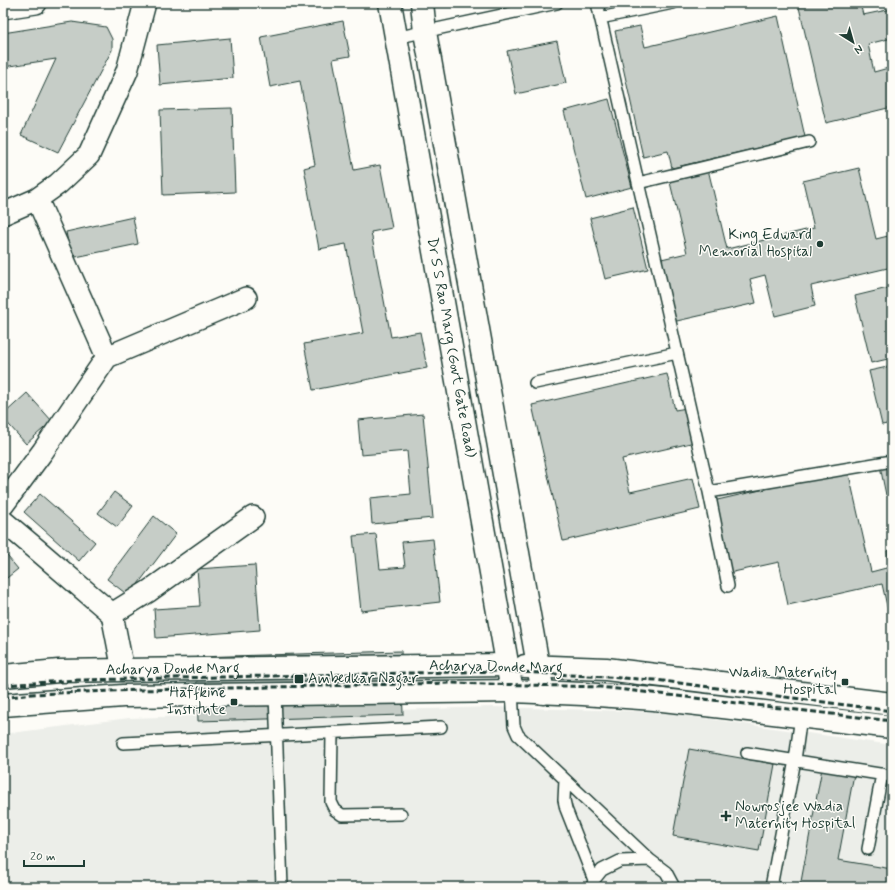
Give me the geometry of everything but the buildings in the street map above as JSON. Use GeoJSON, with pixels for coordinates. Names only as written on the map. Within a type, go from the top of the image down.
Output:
{"type":"FeatureCollection","features":[{"type":"Feature","properties":{"kind":"main road","name":"Dr S S Rao Marg (Govt Gate Road)"},"geometry":{"type":"LineString","coordinates":[[390,3],[512,692]]}},
{"type":"Feature","properties":{"kind":"main road"},"geometry":{"type":"LineString","coordinates":[[422,3],[425,32],[543,692]]}},
{"type":"Feature","properties":{"kind":"main road","name":"Acharya Donde Marg"},"geometry":{"type":"LineString","coordinates":[[3,676],[59,671],[507,665],[539,666],[613,670],[892,704]]}},
{"type":"Feature","properties":{"kind":"main road"},"geometry":{"type":"LineString","coordinates":[[332,668],[332,692]]}},
{"type":"Feature","properties":{"kind":"main road"},"geometry":{"type":"LineString","coordinates":[[182,670],[182,695]]}},
{"type":"Feature","properties":{"kind":"main road","name":"Acharya Donde Marg"},"geometry":{"type":"LineString","coordinates":[[3,705],[123,696],[332,692],[543,692],[654,699],[801,716],[891,724]]}},
{"type":"Feature","properties":{"kind":"street"},"geometry":{"type":"LineString","coordinates":[[3,8],[36,3]]}},
{"type":"Feature","properties":{"kind":"street"},"geometry":{"type":"LineString","coordinates":[[3,214],[37,198],[58,184],[89,155],[127,71],[145,3]]}},
{"type":"Feature","properties":{"kind":"street"},"geometry":{"type":"LineString","coordinates":[[37,198],[106,357]]}},
{"type":"Feature","properties":{"kind":"street"},"geometry":{"type":"LineString","coordinates":[[3,506],[43,451],[106,357],[246,298]]}},
{"type":"Feature","properties":{"kind":"street"},"geometry":{"type":"LineString","coordinates":[[112,614],[253,517]]}},
{"type":"Feature","properties":{"kind":"street"},"geometry":{"type":"LineString","coordinates":[[3,521],[112,614],[123,670]]}},
{"type":"Feature","properties":{"kind":"lane"},"geometry":{"type":"LineString","coordinates":[[395,38],[557,3]]}},
{"type":"Feature","properties":{"kind":"lane"},"geometry":{"type":"LineString","coordinates":[[597,3],[709,492],[728,586]]}},
{"type":"Feature","properties":{"kind":"lane"},"geometry":{"type":"LineString","coordinates":[[600,18],[673,3]]}},
{"type":"Feature","properties":{"kind":"lane"},"geometry":{"type":"LineString","coordinates":[[638,183],[809,142]]}},
{"type":"Feature","properties":{"kind":"lane"},"geometry":{"type":"LineString","coordinates":[[535,383],[677,353]]}},
{"type":"Feature","properties":{"kind":"lane"},"geometry":{"type":"LineString","coordinates":[[709,492],[892,461]]}},
{"type":"Feature","properties":{"kind":"lane"},"geometry":{"type":"LineString","coordinates":[[512,692],[514,726],[518,735],[650,860],[666,872],[674,887]]}},
{"type":"Feature","properties":{"kind":"lane"},"geometry":{"type":"LineString","coordinates":[[275,694],[282,887]]}},
{"type":"Feature","properties":{"kind":"lane"},"geometry":{"type":"LineString","coordinates":[[771,887],[795,760],[801,716]]}},
{"type":"Feature","properties":{"kind":"lane"},"geometry":{"type":"LineString","coordinates":[[123,743],[442,727]]}},
{"type":"Feature","properties":{"kind":"lane"},"geometry":{"type":"LineString","coordinates":[[332,733],[331,802],[335,810],[342,815],[402,814]]}},
{"type":"Feature","properties":{"kind":"lane"},"geometry":{"type":"LineString","coordinates":[[747,753],[887,775],[868,849]]}},
{"type":"Feature","properties":{"kind":"lane"},"geometry":{"type":"LineString","coordinates":[[565,780],[564,800],[566,809],[593,884]]}},
{"type":"Feature","properties":{"kind":"lane"},"geometry":{"type":"LineString","coordinates":[[593,884],[602,870],[620,861],[650,860]]}},
{"type":"Feature","properties":{"kind":"shaded area"},"geometry":{"type":"Polygon","coordinates":[[[493,707],[661,712],[892,745],[892,887],[3,887],[3,734],[129,718],[493,707]]]}},
{"type":"Feature","properties":{"kind":"railway"},"geometry":{"type":"LineString","coordinates":[[3,685],[79,680],[504,671],[656,680],[892,711]]}},
{"type":"Feature","properties":{"kind":"railway"},"geometry":{"type":"LineString","coordinates":[[3,698],[32,694],[139,690],[453,683],[600,687],[892,721]]}},
{"type":"Feature","properties":{"kind":"place","name":"King Edward Memorial Hospital"},"geometry":{"type":"Point","coordinates":[820,244]}},
{"type":"Feature","properties":{"kind":"place","name":"Ambedkar Nagar"},"geometry":{"type":"Point","coordinates":[299,679]}},
{"type":"Feature","properties":{"kind":"place","name":"Wadia Maternity Hospital"},"geometry":{"type":"Point","coordinates":[845,682]}},
{"type":"Feature","properties":{"kind":"place","name":"Haffkine Institute"},"geometry":{"type":"Point","coordinates":[234,702]}},
{"type":"Feature","properties":{"kind":"place","name":"Nowrosjee Wadia Maternity Hospital"},"geometry":{"type":"Point","coordinates":[726,816]}}]}
